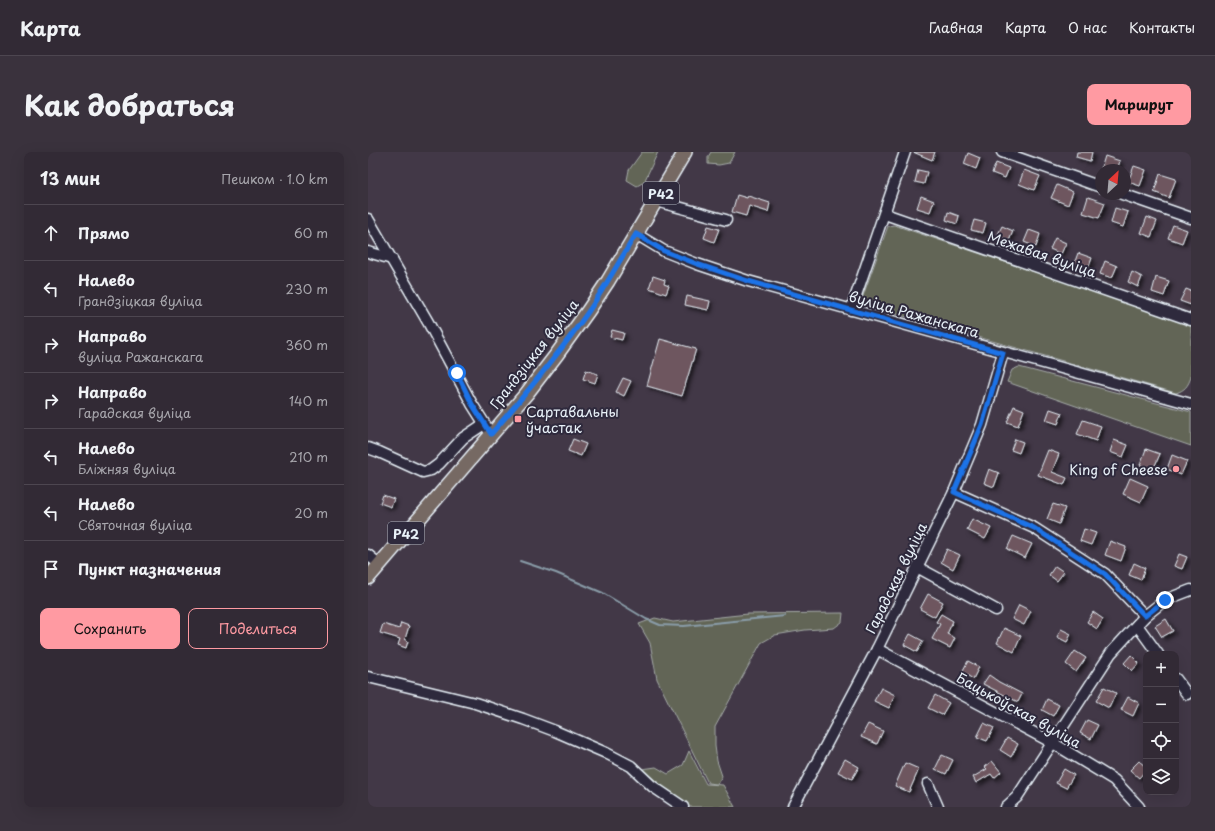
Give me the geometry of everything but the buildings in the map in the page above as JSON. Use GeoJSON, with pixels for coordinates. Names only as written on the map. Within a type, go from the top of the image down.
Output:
{"type":"FeatureCollection","features":[{"type":"Feature","properties":{"kind":"main road","name":"Р42"},"geometry":{"type":"LineString","coordinates":[[636,234],[685,152]]}},
{"type":"Feature","properties":{"kind":"main road","name":"Грандзіцкая вуліца"},"geometry":{"type":"LineString","coordinates":[[368,578],[488,429],[526,393],[588,311],[636,234]]}},
{"type":"Feature","properties":{"kind":"street"},"geometry":{"type":"LineString","coordinates":[[851,310],[905,152]]}},
{"type":"Feature","properties":{"kind":"street"},"geometry":{"type":"LineString","coordinates":[[1002,152],[1095,185]]}},
{"type":"Feature","properties":{"kind":"street"},"geometry":{"type":"LineString","coordinates":[[1131,197],[1191,218]]}},
{"type":"Feature","properties":{"kind":"street"},"geometry":{"type":"LineString","coordinates":[[656,201],[726,220]]}},
{"type":"Feature","properties":{"kind":"street","name":"Межавая вуліца"},"geometry":{"type":"LineString","coordinates":[[885,214],[1191,320]]}},
{"type":"Feature","properties":{"kind":"street"},"geometry":{"type":"LineString","coordinates":[[368,219],[428,322],[472,404],[488,429],[463,438],[439,464],[431,470],[423,472],[368,448]]}},
{"type":"Feature","properties":{"kind":"street","name":"вуліца Ражанскага"},"geometry":{"type":"LineString","coordinates":[[636,234],[664,251],[748,281],[1003,353],[1190,402]]}},
{"type":"Feature","properties":{"kind":"street"},"geometry":{"type":"LineString","coordinates":[[368,252],[392,259]]}},
{"type":"Feature","properties":{"kind":"street","name":"Гарадская вуліца"},"geometry":{"type":"LineString","coordinates":[[793,807],[877,649],[954,492],[982,425],[1003,353]]}},
{"type":"Feature","properties":{"kind":"street"},"geometry":{"type":"LineString","coordinates":[[954,492],[1034,528],[1105,574],[1145,616]]}},
{"type":"Feature","properties":{"kind":"street"},"geometry":{"type":"LineString","coordinates":[[368,555],[379,564]]}},
{"type":"Feature","properties":{"kind":"street"},"geometry":{"type":"LineString","coordinates":[[917,567],[996,610]]}},
{"type":"Feature","properties":{"kind":"street"},"geometry":{"type":"LineString","coordinates":[[1006,807],[1017,797],[1112,653],[1145,616],[1165,600],[1191,590]]}},
{"type":"Feature","properties":{"kind":"street"},"geometry":{"type":"LineString","coordinates":[[1137,625],[1156,651]]}},
{"type":"Feature","properties":{"kind":"street","name":"Бацькоўская вуліца"},"geometry":{"type":"LineString","coordinates":[[877,649],[1053,743],[1114,780],[1139,807]]}},
{"type":"Feature","properties":{"kind":"street"},"geometry":{"type":"LineString","coordinates":[[368,678],[475,703],[555,731],[606,753],[631,766],[652,786],[683,807]]}},
{"type":"Feature","properties":{"kind":"street"},"geometry":{"type":"LineString","coordinates":[[1179,683],[1187,694]]}},
{"type":"Feature","properties":{"kind":"street"},"geometry":{"type":"LineString","coordinates":[[928,784],[938,807]]}},
{"type":"Feature","properties":{"kind":"green space"},"geometry":{"type":"Polygon","coordinates":[[[642,152],[658,152],[644,182],[637,186],[627,180],[629,170],[642,152]]]}},
{"type":"Feature","properties":{"kind":"green space"},"geometry":{"type":"Polygon","coordinates":[[[711,152],[735,152],[729,163],[719,165],[708,164],[708,157],[711,152]]]}},
{"type":"Feature","properties":{"kind":"green space"},"geometry":{"type":"Polygon","coordinates":[[[894,225],[1191,324],[1191,377],[1189,383],[1184,389],[1176,393],[865,305],[863,296],[888,226],[894,225]]]}},
{"type":"Feature","properties":{"kind":"green space"},"geometry":{"type":"Polygon","coordinates":[[[1019,367],[1191,412],[1191,446],[1007,382],[1012,370],[1019,367]]]}},
{"type":"Feature","properties":{"kind":"green space"},"geometry":{"type":"Polygon","coordinates":[[[843,613],[842,622],[834,628],[805,630],[775,635],[761,643],[715,727],[717,761],[722,776],[717,784],[708,783],[657,679],[650,643],[639,624],[655,618],[673,622],[748,614],[843,613]]]}},
{"type":"Feature","properties":{"kind":"green space"},"geometry":{"type":"Polygon","coordinates":[[[689,751],[706,784],[723,785],[735,807],[689,807],[671,794],[642,769],[656,767],[668,774],[683,765],[689,751]]]}},
{"type":"Feature","properties":{"kind":"waterway"},"geometry":{"type":"LineString","coordinates":[[520,561],[556,573],[603,593],[646,619],[660,625],[684,626],[785,616]]}},
{"type":"Feature","properties":{"kind":"place","name":"Сартавальны ўчастак"},"geometry":{"type":"Point","coordinates":[518,419]}},
{"type":"Feature","properties":{"kind":"place","name":"King of Cheese"},"geometry":{"type":"Point","coordinates":[1176,469]}},
{"type":"Feature","properties":{"kind":"route"},"geometry":{"type":"LineString","coordinates":[[457,373],[472,404],[491,434],[526,393],[588,311],[636,234],[664,251],[748,281],[1003,353],[982,425],[954,492],[1034,528],[1105,574],[1145,616],[1165,600]]}}]}
